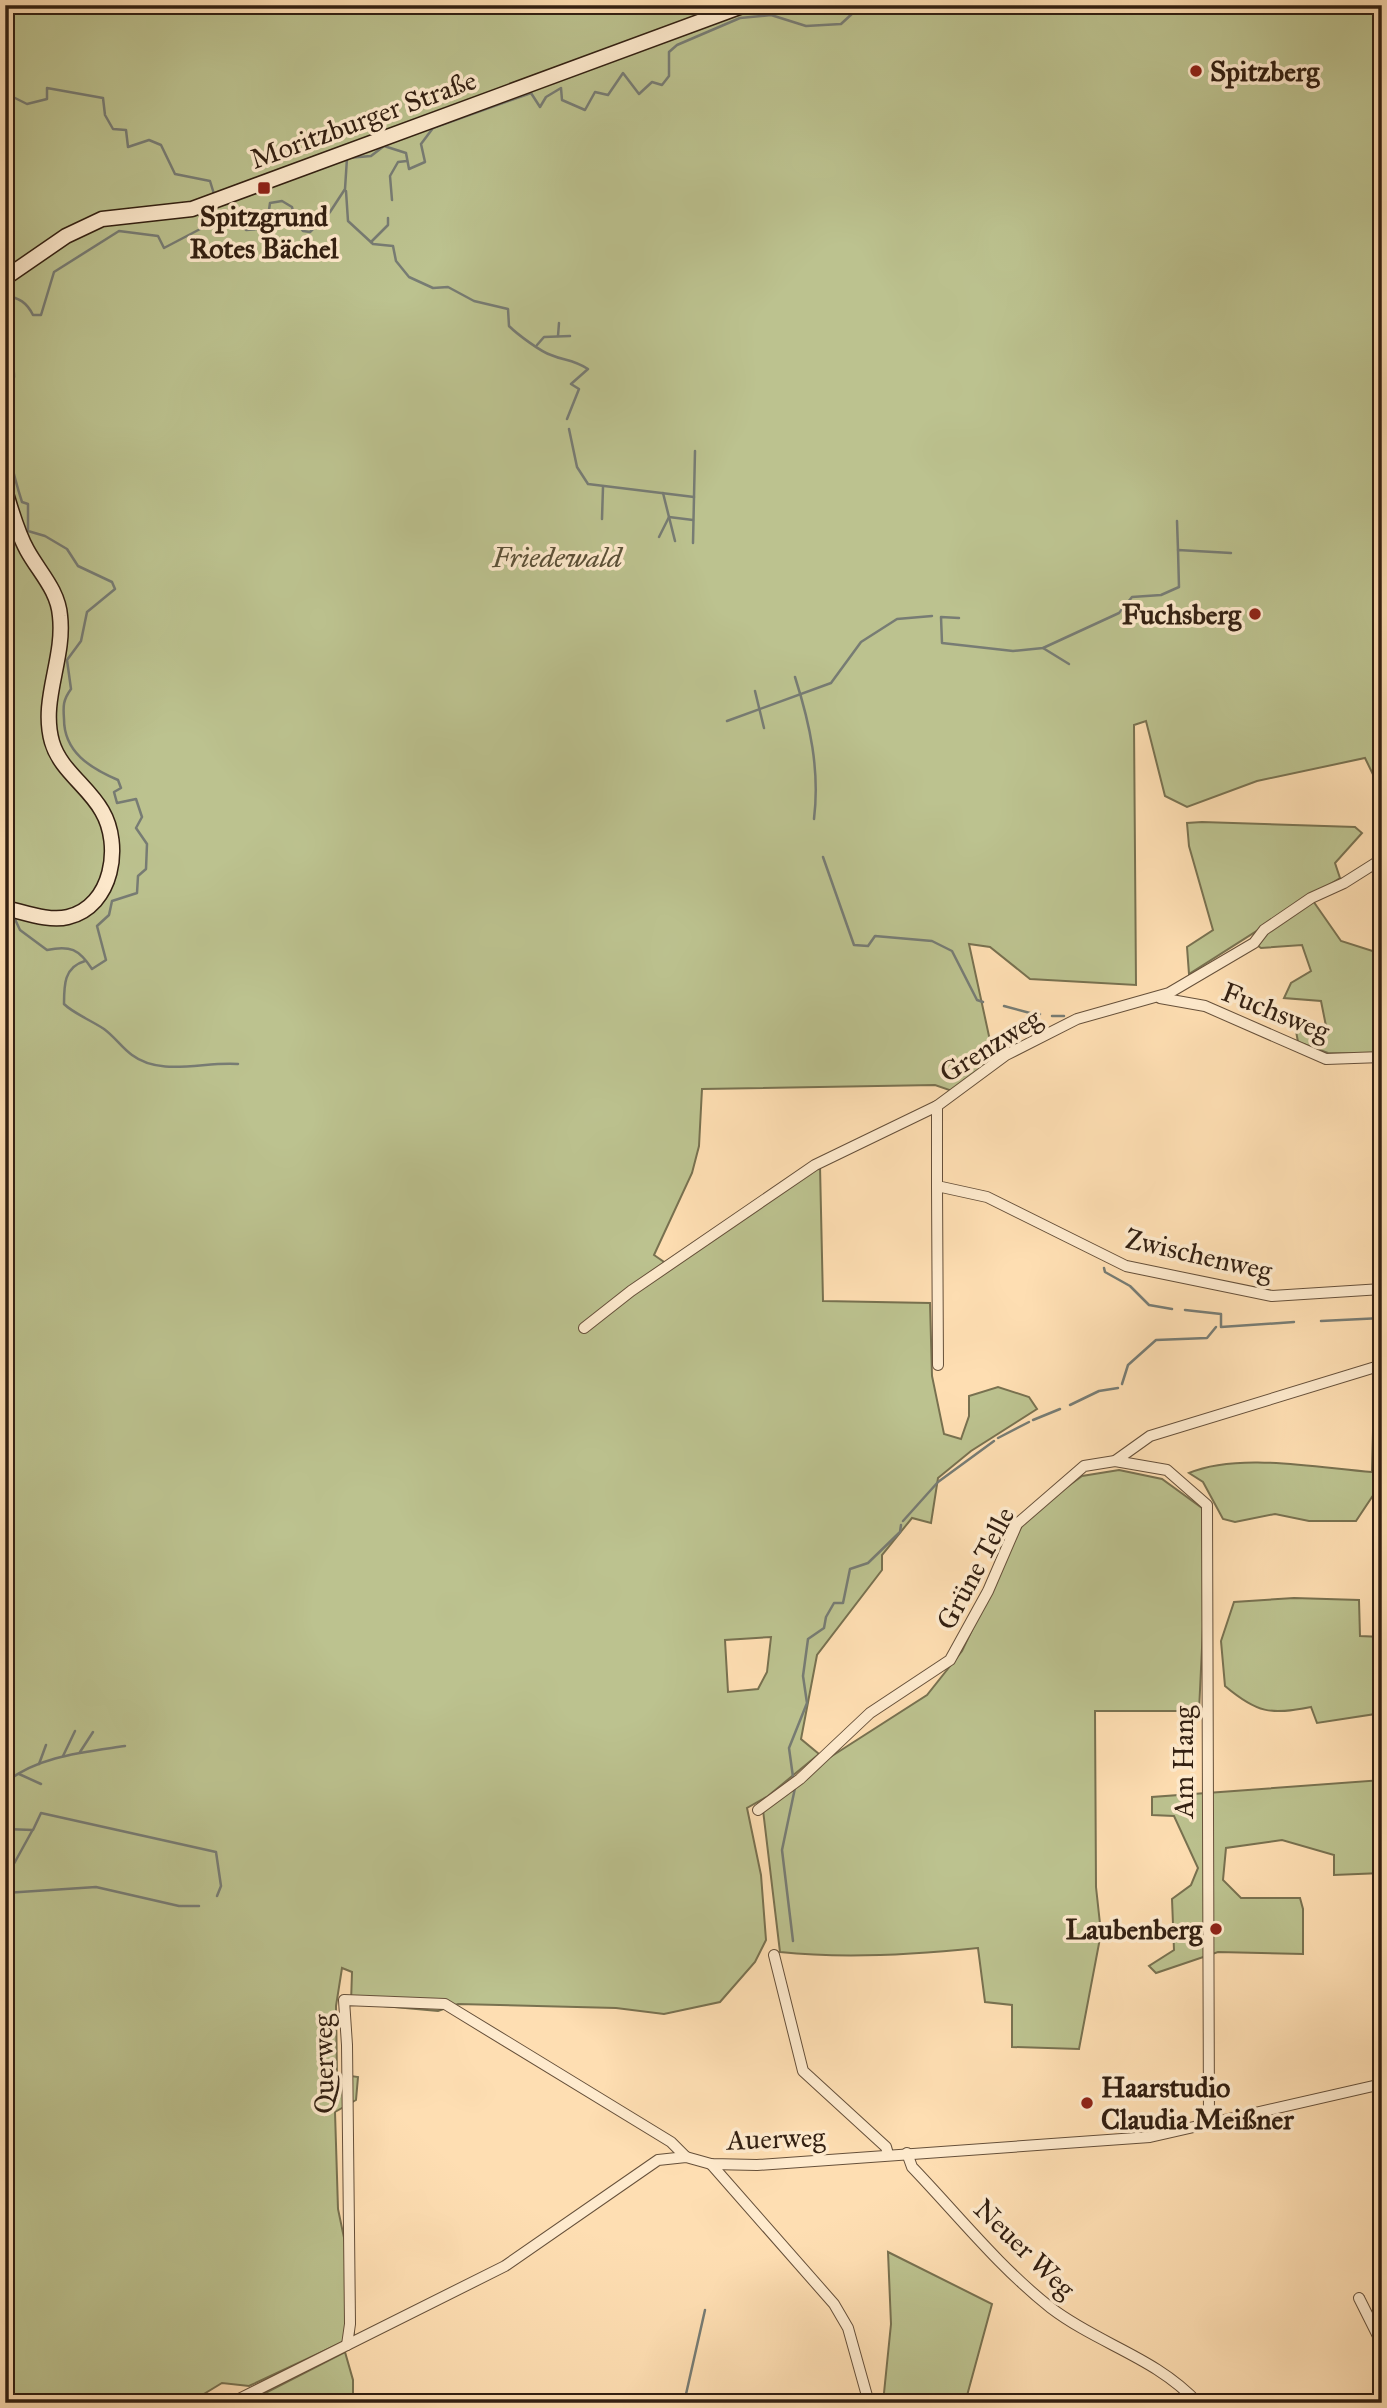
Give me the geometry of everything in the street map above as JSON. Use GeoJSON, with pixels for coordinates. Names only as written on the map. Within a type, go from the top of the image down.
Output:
{"type":"FeatureCollection","features":[{"type":"Feature","properties":{"kind":"street","name":"Moritzburger Straße"},"geometry":{"type":"LineString","coordinates":[[5,278],[93,222],[120,215],[175,213],[192,209],[744,5]]}},
{"type":"Feature","properties":{"kind":"street"},"geometry":{"type":"LineString","coordinates":[[5,490],[22,540],[50,584],[59,607],[61,634],[50,700],[53,744],[70,772],[101,808],[113,844],[107,881],[99,895],[82,911],[59,918],[12,909]]}},
{"type":"Feature","properties":{"kind":"street","name":"Grenzweg"},"geometry":{"type":"LineString","coordinates":[[584,1328],[631,1291],[815,1165],[937,1106],[1006,1055],[1077,1019],[1154,998],[1254,943],[1264,930],[1311,898],[1344,883],[1382,859]]}},
{"type":"Feature","properties":{"kind":"street","name":"Fuchsweg"},"geometry":{"type":"LineString","coordinates":[[1154,998],[1205,1006],[1326,1059],[1382,1056]]}},
{"type":"Feature","properties":{"kind":"street"},"geometry":{"type":"LineString","coordinates":[[937,1106],[938,1365]]}},
{"type":"Feature","properties":{"kind":"street","name":"Zwischenweg"},"geometry":{"type":"LineString","coordinates":[[937,1186],[987,1197],[1126,1266],[1272,1296],[1382,1289]]}},
{"type":"Feature","properties":{"kind":"street","name":"Grüne Telle"},"geometry":{"type":"LineString","coordinates":[[758,1810],[800,1779],[870,1713],[950,1660],[988,1591],[1017,1524],[1084,1466],[1115,1461],[1150,1436],[1243,1405],[1382,1365]]}},
{"type":"Feature","properties":{"kind":"street","name":"Am Hang"},"geometry":{"type":"LineString","coordinates":[[1115,1461],[1167,1470],[1207,1505],[1209,2125]]}},
{"type":"Feature","properties":{"kind":"street"},"geometry":{"type":"LineString","coordinates":[[774,1955],[803,2071],[886,2147],[888,2154]]}},
{"type":"Feature","properties":{"kind":"street","name":"Querweg"},"geometry":{"type":"LineString","coordinates":[[347,2345],[350,2324],[347,2045],[344,2000],[445,2004],[671,2142],[686,2157]]}},
{"type":"Feature","properties":{"kind":"street","name":"Auerweg"},"geometry":{"type":"LineString","coordinates":[[231,2403],[505,2266],[658,2160],[686,2157],[712,2164],[800,2163],[888,2154],[1150,2137],[1209,2125],[1345,2090],[1382,2084]]}},
{"type":"Feature","properties":{"kind":"street","name":"Neuer Weg"},"geometry":{"type":"LineString","coordinates":[[906,2153],[912,2167],[1023,2285],[1073,2323],[1157,2366],[1198,2403]]}},
{"type":"Feature","properties":{"kind":"street"},"geometry":{"type":"LineString","coordinates":[[712,2164],[834,2304],[855,2348],[869,2403]]}},
{"type":"Feature","properties":{"kind":"street"},"geometry":{"type":"LineString","coordinates":[[1359,2298],[1382,2344]]}},
{"type":"Feature","properties":{"kind":"green space","name":"Friedewald"},"geometry":{"type":"Polygon","coordinates":[[[5,5],[1382,5],[1382,793],[1365,758],[1257,781],[1187,807],[1165,796],[1146,721],[1134,725],[1136,985],[1030,979],[990,947],[969,944],[994,1059],[952,1091],[935,1085],[702,1089],[699,1146],[692,1173],[654,1255],[670,1266],[820,1166],[823,1301],[930,1303],[932,1376],[944,1434],[961,1439],[969,1416],[969,1396],[998,1387],[1029,1397],[1037,1409],[971,1451],[938,1478],[931,1523],[912,1518],[882,1555],[882,1570],[817,1655],[801,1739],[819,1754],[768,1796],[747,1808],[761,1875],[766,1940],[755,1962],[720,2002],[664,2014],[616,2008],[458,2004],[438,2011],[351,2003],[352,1972],[342,1968],[336,2006],[337,2074],[358,2077],[356,2100],[335,2112],[338,2209],[353,2281],[354,2337],[249,2386],[222,2383],[189,2403],[5,2403],[5,5]],[[771,1637],[725,1640],[728,1692],[758,1689],[767,1672],[771,1637]]]}},
{"type":"Feature","properties":{"kind":"green space"},"geometry":{"type":"Polygon","coordinates":[[[1187,823],[1355,827],[1362,833],[1335,863],[1340,878],[1189,974],[1187,947],[1213,930],[1189,846],[1187,823]]]}},
{"type":"Feature","properties":{"kind":"green space"},"geometry":{"type":"Polygon","coordinates":[[[1311,898],[1341,941],[1382,954],[1382,1016],[1376,1019],[1382,1024],[1382,1054],[1328,1053],[1298,1042],[1296,1031],[1326,1026],[1321,1001],[1284,998],[1291,983],[1311,971],[1302,945],[1261,948],[1254,943],[1311,898]]]}},
{"type":"Feature","properties":{"kind":"green space"},"geometry":{"type":"Polygon","coordinates":[[[1373,1431],[1382,1431],[1382,1491],[1378,1488],[1356,1521],[1309,1521],[1275,1514],[1235,1522],[1223,1519],[1203,1482],[1189,1473],[1231,1463],[1254,1462],[1372,1472],[1373,1431]]]}},
{"type":"Feature","properties":{"kind":"green space"},"geometry":{"type":"Polygon","coordinates":[[[1119,1470],[1162,1479],[1202,1508],[1204,1606],[1199,1711],[1095,1711],[1096,1887],[1101,1933],[1079,2049],[1012,2047],[1012,2005],[985,2002],[978,1948],[879,1955],[780,1952],[763,1810],[821,1763],[927,1695],[962,1651],[1021,1527],[1037,1509],[1082,1476],[1119,1470]]]}},
{"type":"Feature","properties":{"kind":"green space"},"geometry":{"type":"Polygon","coordinates":[[[1294,1598],[1359,1600],[1360,1636],[1382,1637],[1382,1692],[1375,1714],[1317,1723],[1311,1707],[1285,1711],[1265,1710],[1246,1702],[1225,1686],[1221,1641],[1234,1602],[1294,1598]]]}},
{"type":"Feature","properties":{"kind":"green space"},"geometry":{"type":"Polygon","coordinates":[[[1382,1780],[1382,1873],[1334,1875],[1334,1855],[1282,1840],[1226,1848],[1223,1880],[1241,1898],[1300,1898],[1303,1909],[1303,1954],[1218,1952],[1156,1973],[1149,1966],[1174,1950],[1172,1899],[1191,1885],[1198,1868],[1174,1816],[1152,1815],[1152,1797],[1382,1780]]]}},
{"type":"Feature","properties":{"kind":"green space"},"geometry":{"type":"Polygon","coordinates":[[[888,2252],[992,2304],[965,2403],[883,2403],[891,2324],[888,2252]]]}},
{"type":"Feature","properties":{"kind":"green space"},"geometry":{"type":"Polygon","coordinates":[[[345,2352],[353,2380],[353,2403],[246,2403],[345,2352]]]}},
{"type":"Feature","properties":{"kind":"waterway"},"geometry":{"type":"LineString","coordinates":[[5,296],[22,301],[33,315],[41,315],[54,272],[119,231],[158,236],[164,248],[204,227],[219,211],[236,219],[246,230],[281,227],[282,222],[269,210],[270,203],[282,201],[292,207],[295,220],[303,231],[310,232],[330,212],[345,189],[347,158],[371,156],[384,146],[406,153],[409,169],[425,162],[421,144],[433,128],[531,93],[540,107],[546,97],[561,88],[562,100],[585,110],[595,92],[608,95],[623,73],[639,94],[652,82],[662,85],[669,76],[669,52],[677,45],[740,18],[771,15],[806,26],[841,24],[854,12],[870,5]]}},
{"type":"Feature","properties":{"kind":"waterway"},"geometry":{"type":"LineString","coordinates":[[5,93],[27,104],[47,99],[47,88],[103,98],[105,115],[113,129],[126,130],[128,147],[149,140],[161,145],[175,174],[210,181],[214,194]]}},
{"type":"Feature","properties":{"kind":"waterway"},"geometry":{"type":"LineString","coordinates":[[392,200],[390,176],[398,162],[407,161]]}},
{"type":"Feature","properties":{"kind":"waterway"},"geometry":{"type":"LineString","coordinates":[[346,191],[348,221],[373,244],[393,246],[396,261],[409,277],[433,288],[448,287],[474,301],[508,309],[509,326],[523,338],[547,353],[588,369],[571,384],[579,389],[567,419]]}},
{"type":"Feature","properties":{"kind":"waterway"},"geometry":{"type":"LineString","coordinates":[[371,242],[388,225],[388,218]]}},
{"type":"Feature","properties":{"kind":"waterway"},"geometry":{"type":"LineString","coordinates":[[558,336],[559,323]]}},
{"type":"Feature","properties":{"kind":"waterway"},"geometry":{"type":"LineString","coordinates":[[5,329],[13,338],[14,377],[5,386]]}},
{"type":"Feature","properties":{"kind":"waterway"},"geometry":{"type":"LineString","coordinates":[[537,345],[544,337],[570,336]]}},
{"type":"Feature","properties":{"kind":"waterway"},"geometry":{"type":"LineString","coordinates":[[5,399],[11,403],[7,425],[9,452],[22,502],[28,504],[28,531],[45,536],[67,549],[78,566],[112,582],[115,589],[87,612],[81,641],[67,660],[71,689],[64,703],[65,731],[68,741],[80,757],[118,780],[121,788],[114,792],[117,803],[136,799],[142,817],[136,828],[147,844],[146,869],[138,876],[137,893],[112,901],[109,915],[97,926],[106,960],[92,969],[83,957],[73,950],[47,950],[20,930],[13,915]]}},
{"type":"Feature","properties":{"kind":"waterway"},"geometry":{"type":"LineString","coordinates":[[569,429],[577,467],[588,484],[694,497]]}},
{"type":"Feature","properties":{"kind":"waterway"},"geometry":{"type":"LineString","coordinates":[[693,543],[695,451]]}},
{"type":"Feature","properties":{"kind":"waterway"},"geometry":{"type":"LineString","coordinates":[[602,519],[603,487]]}},
{"type":"Feature","properties":{"kind":"waterway"},"geometry":{"type":"LineString","coordinates":[[663,493],[675,541]]}},
{"type":"Feature","properties":{"kind":"waterway"},"geometry":{"type":"LineString","coordinates":[[659,537],[669,517],[693,520]]}},
{"type":"Feature","properties":{"kind":"waterway"},"geometry":{"type":"LineString","coordinates":[[1177,521],[1178,550]]}},
{"type":"Feature","properties":{"kind":"waterway"},"geometry":{"type":"LineString","coordinates":[[959,618],[941,617],[942,643],[1013,651],[1043,648],[1119,613],[1132,597],[1161,595],[1179,587],[1178,550],[1231,553]]}},
{"type":"Feature","properties":{"kind":"waterway"},"geometry":{"type":"LineString","coordinates":[[727,721],[831,683],[861,642],[897,619],[932,616]]}},
{"type":"Feature","properties":{"kind":"waterway"},"geometry":{"type":"LineString","coordinates":[[1043,648],[1069,664]]}},
{"type":"Feature","properties":{"kind":"waterway"},"geometry":{"type":"LineString","coordinates":[[795,677],[815,765],[814,819]]}},
{"type":"Feature","properties":{"kind":"waterway"},"geometry":{"type":"LineString","coordinates":[[755,691],[764,728]]}},
{"type":"Feature","properties":{"kind":"waterway"},"geometry":{"type":"LineString","coordinates":[[823,857],[854,945],[868,946],[875,936],[932,941],[952,951],[977,1000],[983,1002]]}},
{"type":"Feature","properties":{"kind":"waterway"},"geometry":{"type":"LineString","coordinates":[[85,961],[69,972],[64,1004],[104,1029],[132,1055],[144,1062],[170,1067],[238,1064]]}},
{"type":"Feature","properties":{"kind":"waterway"},"geometry":{"type":"LineString","coordinates":[[1004,1006],[1030,1013]]}},
{"type":"Feature","properties":{"kind":"waterway"},"geometry":{"type":"LineString","coordinates":[[1052,1016],[1064,1016]]}},
{"type":"Feature","properties":{"kind":"waterway"},"geometry":{"type":"LineString","coordinates":[[1104,1268],[1105,1272],[1130,1286],[1149,1305],[1172,1309]]}},
{"type":"Feature","properties":{"kind":"waterway"},"geometry":{"type":"LineString","coordinates":[[1185,1310],[1221,1314],[1221,1327],[1294,1322]]}},
{"type":"Feature","properties":{"kind":"waterway"},"geometry":{"type":"LineString","coordinates":[[1321,1321],[1382,1318]]}},
{"type":"Feature","properties":{"kind":"waterway"},"geometry":{"type":"LineString","coordinates":[[1122,1384],[1128,1365],[1156,1340],[1207,1338],[1216,1327]]}},
{"type":"Feature","properties":{"kind":"waterway"},"geometry":{"type":"LineString","coordinates":[[1070,1405],[1099,1391],[1118,1388]]}},
{"type":"Feature","properties":{"kind":"waterway"},"geometry":{"type":"LineString","coordinates":[[1033,1420],[1060,1409]]}},
{"type":"Feature","properties":{"kind":"waterway"},"geometry":{"type":"LineString","coordinates":[[998,1438],[1029,1422]]}},
{"type":"Feature","properties":{"kind":"waterway"},"geometry":{"type":"LineString","coordinates":[[903,1521],[938,1482],[994,1441]]}},
{"type":"Feature","properties":{"kind":"waterway"},"geometry":{"type":"LineString","coordinates":[[793,1777],[789,1748],[807,1703],[803,1676],[808,1639],[824,1628],[826,1617],[834,1603],[843,1603],[850,1569],[868,1563],[900,1532],[901,1525]]}},
{"type":"Feature","properties":{"kind":"waterway"},"geometry":{"type":"LineString","coordinates":[[63,1756],[75,1731]]}},
{"type":"Feature","properties":{"kind":"waterway"},"geometry":{"type":"LineString","coordinates":[[80,1752],[93,1732]]}},
{"type":"Feature","properties":{"kind":"waterway"},"geometry":{"type":"LineString","coordinates":[[8,1737],[5,1755],[14,1773]]}},
{"type":"Feature","properties":{"kind":"waterway"},"geometry":{"type":"LineString","coordinates":[[39,1764],[46,1745]]}},
{"type":"Feature","properties":{"kind":"waterway"},"geometry":{"type":"LineString","coordinates":[[5,1783],[46,1761],[125,1746]]}},
{"type":"Feature","properties":{"kind":"waterway"},"geometry":{"type":"LineString","coordinates":[[19,1774],[41,1784]]}},
{"type":"Feature","properties":{"kind":"waterway"},"geometry":{"type":"LineString","coordinates":[[793,1941],[782,1850],[795,1788]]}},
{"type":"Feature","properties":{"kind":"waterway"},"geometry":{"type":"LineString","coordinates":[[5,1829],[33,1830],[41,1813],[216,1852],[221,1886],[217,1896]]}},
{"type":"Feature","properties":{"kind":"waterway"},"geometry":{"type":"LineString","coordinates":[[5,1880],[32,1831]]}},
{"type":"Feature","properties":{"kind":"waterway"},"geometry":{"type":"LineString","coordinates":[[5,1893],[96,1887],[179,1906],[199,1906]]}},
{"type":"Feature","properties":{"kind":"waterway"},"geometry":{"type":"LineString","coordinates":[[684,2403],[705,2310]]}},
{"type":"Feature","properties":{"kind":"place","name":"Spitzberg"},"geometry":{"type":"Point","coordinates":[1196,71]}},
{"type":"Feature","properties":{"kind":"place","name":"Spitzgrund Rotes Bächel"},"geometry":{"type":"Point","coordinates":[264,188]}},
{"type":"Feature","properties":{"kind":"place","name":"Fuchsberg"},"geometry":{"type":"Point","coordinates":[1255,614]}},
{"type":"Feature","properties":{"kind":"place","name":"Laubenberg"},"geometry":{"type":"Point","coordinates":[1216,1929]}},
{"type":"Feature","properties":{"kind":"place","name":"Haarstudio Claudia Meißner"},"geometry":{"type":"Point","coordinates":[1087,2103]}}]}
